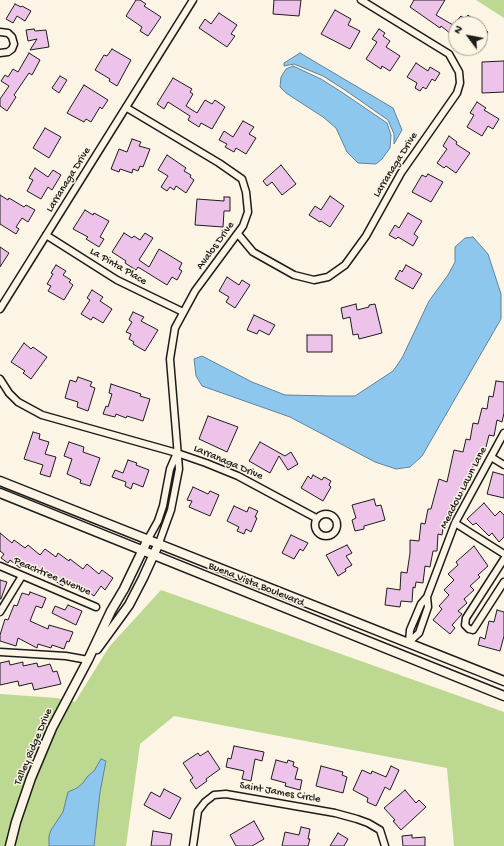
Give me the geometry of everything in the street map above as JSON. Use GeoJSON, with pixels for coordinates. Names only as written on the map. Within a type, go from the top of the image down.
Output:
{"type":"FeatureCollection","features":[{"type":"Feature","properties":{"kind":"main road","name":"Buena Vista Boulevard"},"geometry":{"type":"LineString","coordinates":[[0,481],[409,642],[504,681]]}},
{"type":"Feature","properties":{"kind":"main road","name":"Buena Vista Boulevard"},"geometry":{"type":"LineString","coordinates":[[0,493],[143,552],[504,696]]}},
{"type":"Feature","properties":{"kind":"main road","name":"Talley Ridge Drive"},"geometry":{"type":"LineString","coordinates":[[10,846],[16,822],[34,771],[52,728],[88,660],[111,611],[143,552],[148,539]]}},
{"type":"Feature","properties":{"kind":"main road","name":"Talley Ridge Drive"},"geometry":{"type":"LineString","coordinates":[[88,660],[129,605],[144,578],[159,543]]}},
{"type":"Feature","properties":{"kind":"main road"},"geometry":{"type":"LineString","coordinates":[[404,656],[409,642]]}},
{"type":"Feature","properties":{"kind":"street","name":"Larranaga Drive"},"geometry":{"type":"LineString","coordinates":[[0,309],[127,108],[193,0]]}},
{"type":"Feature","properties":{"kind":"street","name":"Larranaga Drive"},"geometry":{"type":"LineString","coordinates":[[238,234],[253,252],[294,276],[314,280],[328,277],[345,265],[366,236],[401,173],[457,93],[460,83],[459,72],[449,54],[361,0]]}},
{"type":"Feature","properties":{"kind":"street"},"geometry":{"type":"LineString","coordinates":[[0,32],[8,33],[12,36],[14,44],[12,49],[8,52],[0,53]]}},
{"type":"Feature","properties":{"kind":"street","name":"Avalos Drive"},"geometry":{"type":"LineString","coordinates":[[127,108],[220,163],[242,179],[246,192],[248,212],[243,226],[238,234],[195,291],[175,328],[170,359],[179,469],[171,510],[159,543]]}},
{"type":"Feature","properties":{"kind":"street","name":"La Pinta Place"},"geometry":{"type":"LineString","coordinates":[[46,235],[117,280],[183,312]]}},
{"type":"Feature","properties":{"kind":"street","name":"Larranaga Drive"},"geometry":{"type":"LineString","coordinates":[[0,379],[9,393],[18,402],[42,415],[177,453],[206,463],[238,476],[316,518]]}},
{"type":"Feature","properties":{"kind":"street","name":"Meadow Lawn Lane"},"geometry":{"type":"LineString","coordinates":[[409,642],[410,630],[421,604],[427,597],[455,524],[504,433]]}},
{"type":"Feature","properties":{"kind":"street","name":"Avalos Drive"},"geometry":{"type":"LineString","coordinates":[[148,539],[158,521],[163,506],[170,469],[177,453]]}},
{"type":"Feature","properties":{"kind":"street"},"geometry":{"type":"LineString","coordinates":[[491,457],[504,465]]}},
{"type":"Feature","properties":{"kind":"street"},"geometry":{"type":"LineString","coordinates":[[455,524],[504,554]]}},
{"type":"Feature","properties":{"kind":"street"},"geometry":{"type":"LineString","coordinates":[[504,559],[466,618],[465,625],[468,629],[473,630],[504,582]]}},
{"type":"Feature","properties":{"kind":"street","name":"Peachtree Avenue"},"geometry":{"type":"LineString","coordinates":[[0,566],[96,607]]}},
{"type":"Feature","properties":{"kind":"street"},"geometry":{"type":"LineString","coordinates":[[0,612],[22,576]]}},
{"type":"Feature","properties":{"kind":"street"},"geometry":{"type":"LineString","coordinates":[[0,652],[66,656],[88,660]]}},
{"type":"Feature","properties":{"kind":"street","name":"Saint James Circle"},"geometry":{"type":"LineString","coordinates":[[193,846],[198,811],[204,802],[214,795],[226,794],[335,813],[358,819],[380,830],[385,846]]}},
{"type":"Feature","properties":{"kind":"green space"},"geometry":{"type":"Polygon","coordinates":[[[476,0],[504,0],[504,18],[476,0]]]}},
{"type":"Feature","properties":{"kind":"green space"},"geometry":{"type":"Polygon","coordinates":[[[161,590],[504,712],[504,846],[454,846],[447,768],[174,716],[140,744],[126,846],[0,846],[0,694],[57,698],[75,702],[109,647],[161,590]]]}},
{"type":"Feature","properties":{"kind":"water"},"geometry":{"type":"Polygon","coordinates":[[[300,53],[393,108],[402,130],[394,144],[394,134],[388,120],[323,76],[294,64],[284,66],[284,63],[300,53]]]}},
{"type":"Feature","properties":{"kind":"water"},"geometry":{"type":"Polygon","coordinates":[[[293,66],[321,79],[387,123],[391,135],[390,148],[382,159],[376,164],[358,163],[347,152],[336,128],[323,117],[286,93],[280,87],[281,77],[286,69],[293,66]]]}},
{"type":"Feature","properties":{"kind":"water"},"geometry":{"type":"Polygon","coordinates":[[[473,237],[488,254],[501,294],[501,319],[422,456],[410,467],[396,469],[375,462],[290,417],[202,386],[196,376],[194,359],[202,356],[252,382],[285,395],[355,396],[393,371],[402,358],[429,301],[448,275],[455,262],[455,247],[465,238],[473,237]]]}},
{"type":"Feature","properties":{"kind":"water"},"geometry":{"type":"Polygon","coordinates":[[[101,759],[106,761],[100,792],[94,846],[49,846],[49,836],[51,830],[63,812],[68,792],[77,788],[83,783],[94,771],[101,759]]]}},
{"type":"Feature","properties":{"kind":"building"},"geometry":{"type":"Polygon","coordinates":[[[136,0],[140,0],[146,4],[144,6],[161,17],[148,36],[140,31],[142,27],[126,16],[136,0]]]}},
{"type":"Feature","properties":{"kind":"building"},"geometry":{"type":"Polygon","coordinates":[[[274,0],[301,0],[299,16],[273,14],[274,0]]]}},
{"type":"Feature","properties":{"kind":"building"},"geometry":{"type":"Polygon","coordinates":[[[414,0],[445,0],[436,15],[448,22],[448,32],[441,26],[440,28],[410,7],[414,0]]]}},
{"type":"Feature","properties":{"kind":"building"},"geometry":{"type":"Polygon","coordinates":[[[15,4],[31,11],[25,21],[17,16],[13,23],[6,19],[15,4]]]}},
{"type":"Feature","properties":{"kind":"building"},"geometry":{"type":"Polygon","coordinates":[[[335,10],[351,19],[348,25],[360,31],[350,49],[321,34],[335,10]]]}},
{"type":"Feature","properties":{"kind":"building"},"geometry":{"type":"Polygon","coordinates":[[[219,13],[237,25],[231,34],[235,36],[227,47],[199,28],[205,19],[211,24],[219,13]]]}},
{"type":"Feature","properties":{"kind":"building"},"geometry":{"type":"Polygon","coordinates":[[[34,29],[35,31],[46,30],[49,47],[30,50],[37,39],[28,41],[26,30],[34,29]]]}},
{"type":"Feature","properties":{"kind":"building"},"geometry":{"type":"Polygon","coordinates":[[[379,29],[385,33],[383,36],[390,41],[386,47],[400,56],[390,71],[382,66],[381,69],[366,59],[377,42],[372,39],[379,29]]]}},
{"type":"Feature","properties":{"kind":"building"},"geometry":{"type":"Polygon","coordinates":[[[112,49],[131,60],[117,86],[109,81],[110,79],[95,70],[104,55],[107,56],[112,49]]]}},
{"type":"Feature","properties":{"kind":"building"},"geometry":{"type":"Polygon","coordinates":[[[29,53],[40,60],[32,75],[29,73],[14,95],[16,97],[7,111],[0,106],[0,99],[9,86],[1,81],[5,75],[8,77],[13,69],[18,72],[29,53]]]}},
{"type":"Feature","properties":{"kind":"building"},"geometry":{"type":"Polygon","coordinates":[[[504,61],[504,92],[482,93],[482,62],[504,61]]]}},
{"type":"Feature","properties":{"kind":"building"},"geometry":{"type":"Polygon","coordinates":[[[416,63],[428,71],[430,67],[440,73],[435,81],[432,79],[426,89],[423,87],[420,91],[415,88],[417,83],[407,77],[416,63]]]}},
{"type":"Feature","properties":{"kind":"building"},"geometry":{"type":"Polygon","coordinates":[[[60,76],[67,80],[59,93],[52,88],[60,76]]]}},
{"type":"Feature","properties":{"kind":"building"},"geometry":{"type":"Polygon","coordinates":[[[173,78],[192,89],[190,92],[193,94],[186,106],[197,113],[205,100],[212,104],[215,100],[225,107],[212,129],[201,123],[199,127],[188,120],[190,116],[168,102],[164,109],[157,104],[173,78]]]}},
{"type":"Feature","properties":{"kind":"building"},"geometry":{"type":"Polygon","coordinates":[[[84,85],[108,100],[102,109],[100,107],[91,122],[86,119],[84,122],[67,113],[84,85]]]}},
{"type":"Feature","properties":{"kind":"building"},"geometry":{"type":"Polygon","coordinates":[[[477,102],[486,108],[484,110],[499,119],[493,129],[488,126],[482,136],[467,127],[474,115],[470,113],[477,102]]]}},
{"type":"Feature","properties":{"kind":"building"},"geometry":{"type":"Polygon","coordinates":[[[243,121],[254,127],[249,134],[256,138],[246,154],[236,148],[234,152],[225,147],[227,144],[219,140],[224,131],[233,137],[243,121]]]}},
{"type":"Feature","properties":{"kind":"building"},"geometry":{"type":"Polygon","coordinates":[[[45,128],[61,137],[49,158],[33,148],[45,128]]]}},
{"type":"Feature","properties":{"kind":"building"},"geometry":{"type":"Polygon","coordinates":[[[449,136],[457,142],[456,144],[470,153],[456,173],[446,166],[444,168],[437,163],[447,149],[443,146],[449,136]]]}},
{"type":"Feature","properties":{"kind":"building"},"geometry":{"type":"Polygon","coordinates":[[[132,139],[141,142],[139,146],[150,149],[143,167],[140,166],[138,171],[133,169],[132,173],[120,169],[119,172],[111,169],[119,149],[127,152],[132,139]]]}},
{"type":"Feature","properties":{"kind":"building"},"geometry":{"type":"Polygon","coordinates":[[[167,155],[186,168],[184,171],[191,175],[190,177],[194,180],[186,193],[176,186],[174,190],[170,187],[167,191],[161,187],[168,176],[158,170],[167,155]]]}},
{"type":"Feature","properties":{"kind":"building"},"geometry":{"type":"Polygon","coordinates":[[[281,165],[296,184],[282,195],[272,182],[267,186],[263,181],[281,165]]]}},
{"type":"Feature","properties":{"kind":"building"},"geometry":{"type":"Polygon","coordinates":[[[35,168],[48,177],[53,170],[61,175],[52,190],[48,187],[41,199],[27,191],[33,180],[29,178],[35,168]]]}},
{"type":"Feature","properties":{"kind":"building"},"geometry":{"type":"Polygon","coordinates":[[[428,174],[443,182],[431,202],[412,192],[422,175],[426,177],[428,174]]]}},
{"type":"Feature","properties":{"kind":"building"},"geometry":{"type":"Polygon","coordinates":[[[0,195],[8,200],[9,198],[24,207],[26,205],[35,210],[28,222],[22,218],[16,227],[19,229],[16,234],[0,224],[0,195]]]}},
{"type":"Feature","properties":{"kind":"building"},"geometry":{"type":"Polygon","coordinates":[[[330,196],[344,206],[330,227],[309,215],[315,206],[321,210],[330,196]]]}},
{"type":"Feature","properties":{"kind":"building"},"geometry":{"type":"Polygon","coordinates":[[[224,197],[230,197],[230,211],[224,211],[223,227],[195,225],[197,199],[224,201],[224,197]]]}},
{"type":"Feature","properties":{"kind":"building"},"geometry":{"type":"Polygon","coordinates":[[[85,210],[93,215],[94,213],[109,221],[100,237],[104,239],[99,247],[86,239],[88,237],[73,229],[85,210]]]}},
{"type":"Feature","properties":{"kind":"building"},"geometry":{"type":"Polygon","coordinates":[[[408,213],[422,221],[414,234],[418,237],[413,246],[398,237],[396,239],[389,235],[395,225],[399,228],[408,213]]]}},
{"type":"Feature","properties":{"kind":"building"},"geometry":{"type":"Polygon","coordinates":[[[124,233],[132,238],[134,236],[140,240],[145,233],[153,238],[139,260],[149,267],[159,249],[182,263],[179,269],[182,271],[177,280],[172,277],[167,285],[138,267],[136,270],[112,252],[124,233]]]}},
{"type":"Feature","properties":{"kind":"building"},"geometry":{"type":"Polygon","coordinates":[[[0,247],[9,253],[0,267],[0,247]]]}},
{"type":"Feature","properties":{"kind":"building"},"geometry":{"type":"Polygon","coordinates":[[[56,265],[66,271],[63,275],[71,280],[69,282],[73,285],[64,300],[48,291],[51,286],[47,284],[56,265]]]}},
{"type":"Feature","properties":{"kind":"building"},"geometry":{"type":"Polygon","coordinates":[[[406,265],[422,274],[413,289],[395,279],[400,270],[402,272],[406,265]]]}},
{"type":"Feature","properties":{"kind":"building"},"geometry":{"type":"Polygon","coordinates":[[[227,277],[239,285],[242,280],[250,285],[235,308],[226,302],[229,297],[219,291],[227,277]]]}},
{"type":"Feature","properties":{"kind":"building"},"geometry":{"type":"Polygon","coordinates":[[[92,290],[103,297],[100,301],[112,309],[103,323],[93,317],[91,320],[81,314],[90,300],[87,298],[92,290]]]}},
{"type":"Feature","properties":{"kind":"building"},"geometry":{"type":"Polygon","coordinates":[[[356,304],[357,310],[375,304],[382,333],[359,339],[358,334],[353,335],[350,317],[343,319],[341,308],[356,304]]]}},
{"type":"Feature","properties":{"kind":"building"},"geometry":{"type":"Polygon","coordinates":[[[133,312],[144,317],[141,321],[158,330],[145,351],[133,344],[134,342],[129,339],[131,334],[126,332],[132,322],[129,320],[133,312]]]}},
{"type":"Feature","properties":{"kind":"building"},"geometry":{"type":"Polygon","coordinates":[[[254,315],[275,325],[269,335],[259,330],[257,334],[247,330],[254,315]]]}},
{"type":"Feature","properties":{"kind":"building"},"geometry":{"type":"Polygon","coordinates":[[[307,335],[332,335],[332,352],[307,352],[307,335]]]}},
{"type":"Feature","properties":{"kind":"building"},"geometry":{"type":"Polygon","coordinates":[[[24,343],[31,349],[33,347],[47,357],[31,379],[23,373],[25,371],[11,362],[24,343]]]}},
{"type":"Feature","properties":{"kind":"building"},"geometry":{"type":"Polygon","coordinates":[[[78,377],[92,382],[90,386],[95,388],[88,411],[77,407],[78,402],[65,398],[70,380],[76,382],[78,377]]]}},
{"type":"Feature","properties":{"kind":"building"},"geometry":{"type":"Polygon","coordinates":[[[496,381],[504,382],[504,413],[502,422],[497,420],[494,436],[489,435],[485,451],[482,451],[479,464],[474,463],[470,479],[467,478],[462,494],[458,493],[455,506],[451,505],[447,523],[444,522],[442,535],[438,534],[437,551],[433,551],[430,567],[425,566],[423,583],[416,582],[415,588],[413,587],[412,602],[401,601],[400,607],[385,605],[387,588],[400,590],[401,572],[407,573],[410,540],[419,541],[421,523],[425,524],[428,509],[431,509],[439,479],[447,482],[454,450],[463,452],[466,439],[470,440],[473,423],[478,424],[482,408],[487,409],[489,396],[493,397],[496,381]]]}},
{"type":"Feature","properties":{"kind":"building"},"geometry":{"type":"Polygon","coordinates":[[[111,384],[141,394],[140,396],[150,399],[143,421],[127,416],[126,418],[116,414],[115,417],[103,414],[106,406],[108,407],[112,394],[109,393],[111,384]]]}},
{"type":"Feature","properties":{"kind":"building"},"geometry":{"type":"Polygon","coordinates":[[[208,416],[238,427],[227,452],[199,439],[208,416]]]}},
{"type":"Feature","properties":{"kind":"building"},"geometry":{"type":"Polygon","coordinates":[[[33,432],[40,434],[39,439],[49,442],[45,454],[56,457],[50,477],[40,474],[43,465],[24,459],[33,432]]]}},
{"type":"Feature","properties":{"kind":"building"},"geometry":{"type":"Polygon","coordinates":[[[69,442],[84,447],[83,452],[100,458],[90,486],[80,483],[81,480],[67,474],[72,459],[64,456],[69,442]]]}},
{"type":"Feature","properties":{"kind":"building"},"geometry":{"type":"Polygon","coordinates":[[[260,442],[285,456],[291,452],[298,464],[288,470],[279,456],[270,473],[249,461],[260,442]]]}},
{"type":"Feature","properties":{"kind":"building"},"geometry":{"type":"Polygon","coordinates":[[[128,460],[149,470],[143,487],[133,483],[131,489],[125,486],[126,482],[112,477],[115,470],[123,473],[128,460]]]}},
{"type":"Feature","properties":{"kind":"building"},"geometry":{"type":"Polygon","coordinates":[[[493,472],[504,475],[504,498],[487,494],[493,472]]]}},
{"type":"Feature","properties":{"kind":"building"},"geometry":{"type":"Polygon","coordinates":[[[313,475],[322,480],[324,477],[331,481],[329,485],[331,487],[323,501],[301,488],[308,476],[311,479],[313,475]]]}},
{"type":"Feature","properties":{"kind":"building"},"geometry":{"type":"Polygon","coordinates":[[[193,487],[208,494],[210,491],[219,495],[210,516],[189,507],[192,501],[187,500],[193,487]]]}},
{"type":"Feature","properties":{"kind":"building"},"geometry":{"type":"Polygon","coordinates":[[[374,499],[376,506],[381,505],[385,520],[364,526],[364,529],[355,531],[352,520],[356,518],[352,505],[374,499]]]}},
{"type":"Feature","properties":{"kind":"building"},"geometry":{"type":"Polygon","coordinates":[[[484,503],[495,516],[500,511],[504,515],[504,537],[499,542],[492,533],[489,536],[476,523],[473,525],[467,519],[484,503]]]}},
{"type":"Feature","properties":{"kind":"building"},"geometry":{"type":"Polygon","coordinates":[[[234,506],[247,512],[249,507],[258,511],[255,517],[257,518],[251,532],[246,529],[244,534],[237,531],[239,527],[227,521],[234,506]]]}},
{"type":"Feature","properties":{"kind":"building"},"geometry":{"type":"Polygon","coordinates":[[[0,533],[12,543],[14,540],[25,548],[28,545],[40,555],[45,549],[56,557],[58,553],[69,561],[70,559],[83,569],[87,564],[99,574],[102,570],[113,578],[105,590],[101,586],[94,596],[80,586],[78,589],[68,580],[63,586],[40,571],[38,574],[24,563],[20,568],[10,560],[8,563],[1,558],[4,554],[0,551],[0,533]]]}},
{"type":"Feature","properties":{"kind":"building"},"geometry":{"type":"Polygon","coordinates":[[[291,535],[308,543],[303,551],[300,549],[294,559],[282,553],[291,535]]]}},
{"type":"Feature","properties":{"kind":"building"},"geometry":{"type":"Polygon","coordinates":[[[347,545],[352,553],[346,556],[352,565],[338,576],[326,555],[347,545]]]}},
{"type":"Feature","properties":{"kind":"building"},"geometry":{"type":"Polygon","coordinates":[[[474,546],[488,566],[478,575],[480,577],[470,586],[474,590],[464,599],[467,603],[458,611],[462,614],[452,625],[455,628],[450,634],[433,620],[442,609],[439,606],[449,595],[444,590],[454,580],[448,574],[458,565],[456,562],[474,546]]]}},
{"type":"Feature","properties":{"kind":"building"},"geometry":{"type":"Polygon","coordinates":[[[0,580],[7,582],[1,599],[0,599],[0,580]]]}},
{"type":"Feature","properties":{"kind":"building"},"geometry":{"type":"Polygon","coordinates":[[[30,592],[46,598],[42,608],[36,606],[30,621],[48,629],[49,625],[73,632],[64,649],[52,645],[51,648],[38,644],[37,648],[18,638],[16,646],[0,641],[0,635],[5,619],[8,620],[14,605],[17,606],[22,593],[29,595],[30,592]]]}},
{"type":"Feature","properties":{"kind":"building"},"geometry":{"type":"Polygon","coordinates":[[[68,605],[82,611],[76,625],[52,613],[55,606],[65,610],[68,605]]]}},
{"type":"Feature","properties":{"kind":"building"},"geometry":{"type":"Polygon","coordinates":[[[497,610],[504,612],[504,636],[500,651],[478,645],[480,637],[485,639],[489,621],[494,622],[497,610]]]}},
{"type":"Feature","properties":{"kind":"building"},"geometry":{"type":"Polygon","coordinates":[[[9,661],[10,665],[23,662],[23,666],[37,663],[38,667],[50,664],[53,672],[57,671],[61,684],[34,690],[32,683],[19,686],[18,681],[0,685],[0,663],[9,661]]]}},
{"type":"Feature","properties":{"kind":"building"},"geometry":{"type":"Polygon","coordinates":[[[234,746],[264,752],[262,761],[255,759],[251,781],[242,779],[244,771],[226,767],[228,758],[231,759],[234,746]]]}},
{"type":"Feature","properties":{"kind":"building"},"geometry":{"type":"Polygon","coordinates":[[[208,751],[220,769],[206,779],[207,781],[196,789],[190,780],[193,778],[183,763],[198,753],[200,756],[208,751]]]}},
{"type":"Feature","properties":{"kind":"building"},"geometry":{"type":"Polygon","coordinates":[[[276,760],[287,763],[288,760],[294,762],[293,766],[298,768],[295,779],[302,780],[300,790],[285,786],[286,783],[271,779],[276,760]]]}},
{"type":"Feature","properties":{"kind":"building"},"geometry":{"type":"Polygon","coordinates":[[[321,766],[343,772],[342,775],[347,777],[343,793],[316,786],[321,766]]]}},
{"type":"Feature","properties":{"kind":"building"},"geometry":{"type":"Polygon","coordinates":[[[391,766],[399,770],[390,790],[385,787],[376,806],[367,802],[368,798],[353,790],[362,770],[371,774],[372,771],[386,777],[391,766]]]}},
{"type":"Feature","properties":{"kind":"building"},"geometry":{"type":"Polygon","coordinates":[[[164,789],[181,798],[170,819],[144,805],[151,792],[160,797],[164,789]]]}},
{"type":"Feature","properties":{"kind":"building"},"geometry":{"type":"Polygon","coordinates":[[[405,790],[416,803],[419,800],[426,807],[401,830],[393,821],[395,820],[384,808],[405,790]]]}},
{"type":"Feature","properties":{"kind":"building"},"geometry":{"type":"Polygon","coordinates":[[[254,821],[264,839],[252,846],[236,846],[230,835],[254,821]]]}},
{"type":"Feature","properties":{"kind":"building"},"geometry":{"type":"Polygon","coordinates":[[[301,827],[310,829],[308,846],[282,846],[285,832],[299,835],[301,827]]]}},
{"type":"Feature","properties":{"kind":"building"},"geometry":{"type":"Polygon","coordinates":[[[153,831],[172,834],[170,846],[151,846],[153,831]]]}},
{"type":"Feature","properties":{"kind":"building"},"geometry":{"type":"Polygon","coordinates":[[[338,833],[348,839],[344,846],[330,846],[338,833]]]}},
{"type":"Feature","properties":{"kind":"building"},"geometry":{"type":"Polygon","coordinates":[[[412,835],[412,838],[425,837],[425,846],[403,846],[402,836],[412,835]]]}}]}
